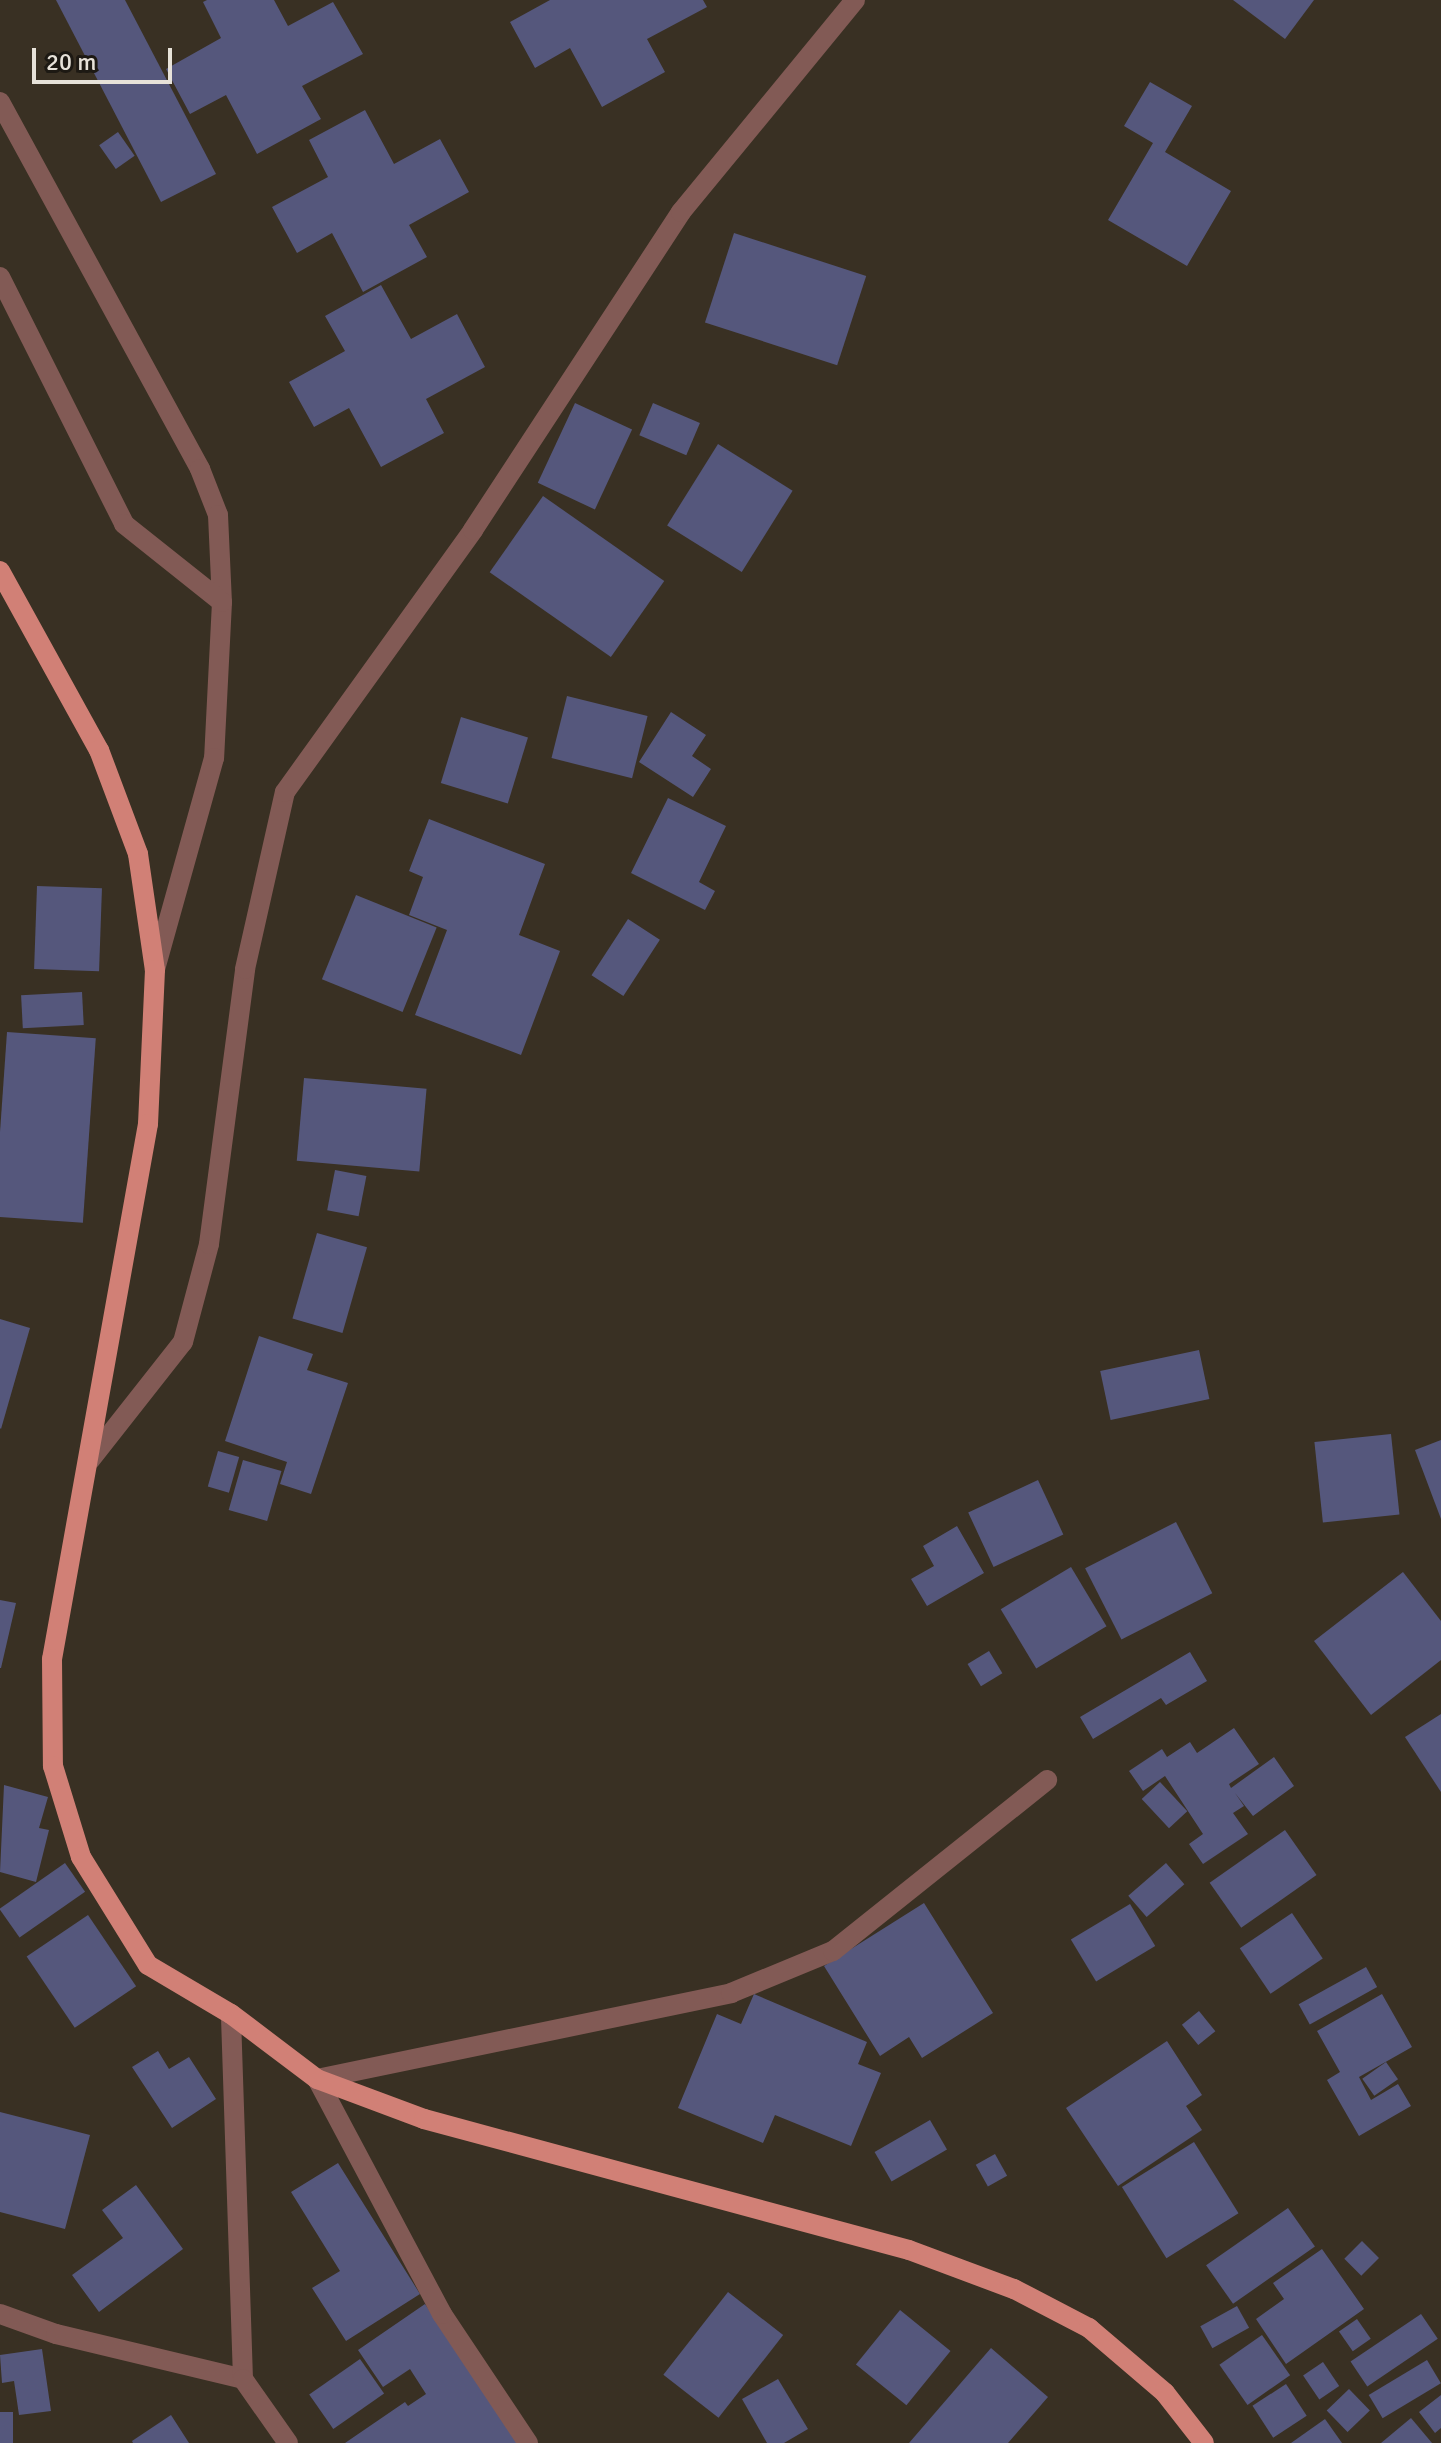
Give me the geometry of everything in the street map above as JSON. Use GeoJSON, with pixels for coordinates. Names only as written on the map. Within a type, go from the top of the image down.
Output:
{"type":"FeatureCollection","features":[{"type":"Feature","properties":{"kind":"main road"},"geometry":{"type":"LineString","coordinates":[[0,571],[99,750],[138,854],[155,970],[148,1124],[52,1659],[53,1766],[81,1857],[148,1965],[231,2014],[317,2079],[424,2119],[909,2250],[1014,2289],[1089,2328],[1165,2393],[1204,2443]]}},
{"type":"Feature","properties":{"kind":"street"},"geometry":{"type":"LineString","coordinates":[[90,1460],[183,1342],[209,1244],[245,969],[285,792],[473,530],[681,212],[855,0]]}},
{"type":"Feature","properties":{"kind":"street"},"geometry":{"type":"LineString","coordinates":[[0,102],[200,469],[218,515],[222,602],[214,758],[155,970]]}},
{"type":"Feature","properties":{"kind":"street"},"geometry":{"type":"LineString","coordinates":[[0,277],[124,524],[222,602]]}},
{"type":"Feature","properties":{"kind":"street"},"geometry":{"type":"LineString","coordinates":[[528,2443],[442,2314],[317,2079],[731,1993],[833,1951],[1047,1780]]}},
{"type":"Feature","properties":{"kind":"street"},"geometry":{"type":"LineString","coordinates":[[231,2014],[243,2379],[288,2443]]}},
{"type":"Feature","properties":{"kind":"street"},"geometry":{"type":"LineString","coordinates":[[0,2314],[56,2334],[243,2379]]}},
{"type":"Feature","properties":{"kind":"building"},"geometry":{"type":"Polygon","coordinates":[[[56,0],[125,0],[216,174],[161,202],[56,0]]]}},
{"type":"Feature","properties":{"kind":"building"},"geometry":{"type":"Polygon","coordinates":[[[274,0],[288,26],[333,2],[363,54],[302,86],[321,119],[257,154],[226,95],[190,114],[166,69],[221,38],[203,2],[274,0]]]}},
{"type":"Feature","properties":{"kind":"building"},"geometry":{"type":"Polygon","coordinates":[[[550,0],[703,0],[707,7],[647,39],[665,72],[602,107],[570,48],[535,68],[510,22],[550,0]]]}},
{"type":"Feature","properties":{"kind":"building"},"geometry":{"type":"Polygon","coordinates":[[[1233,0],[1314,0],[1285,39],[1233,0]]]}},
{"type":"Feature","properties":{"kind":"building"},"geometry":{"type":"Polygon","coordinates":[[[1150,82],[1192,106],[1165,152],[1231,191],[1187,266],[1108,220],[1153,143],[1124,126],[1150,82]]]}},
{"type":"Feature","properties":{"kind":"building"},"geometry":{"type":"Polygon","coordinates":[[[365,110],[394,164],[440,139],[469,192],[409,225],[427,257],[363,292],[332,233],[297,253],[272,207],[328,177],[309,140],[365,110]]]}},
{"type":"Feature","properties":{"kind":"building"},"geometry":{"type":"Polygon","coordinates":[[[118,132],[135,156],[116,169],[99,145],[118,132]]]}},
{"type":"Feature","properties":{"kind":"building"},"geometry":{"type":"Polygon","coordinates":[[[734,233],[866,276],[837,365],[705,322],[734,233]]]}},
{"type":"Feature","properties":{"kind":"building"},"geometry":{"type":"Polygon","coordinates":[[[381,285],[411,339],[457,314],[485,367],[426,399],[444,433],[381,467],[349,408],[314,427],[289,382],[345,351],[325,316],[381,285]]]}},
{"type":"Feature","properties":{"kind":"building"},"geometry":{"type":"Polygon","coordinates":[[[575,403],[632,430],[595,509],[538,483],[575,403]]]}},
{"type":"Feature","properties":{"kind":"building"},"geometry":{"type":"Polygon","coordinates":[[[653,403],[700,423],[686,455],[639,435],[653,403]]]}},
{"type":"Feature","properties":{"kind":"building"},"geometry":{"type":"Polygon","coordinates":[[[718,444],[793,491],[742,572],[667,525],[718,444]]]}},
{"type":"Feature","properties":{"kind":"building"},"geometry":{"type":"Polygon","coordinates":[[[543,496],[664,581],[611,657],[490,572],[543,496]]]}},
{"type":"Feature","properties":{"kind":"building"},"geometry":{"type":"Polygon","coordinates":[[[567,696],[648,716],[632,778],[552,758],[567,696]]]}},
{"type":"Feature","properties":{"kind":"building"},"geometry":{"type":"Polygon","coordinates":[[[671,712],[706,735],[692,756],[711,769],[693,797],[639,762],[671,712]]]}},
{"type":"Feature","properties":{"kind":"building"},"geometry":{"type":"Polygon","coordinates":[[[461,717],[528,737],[508,803],[441,783],[461,717]]]}},
{"type":"Feature","properties":{"kind":"building"},"geometry":{"type":"Polygon","coordinates":[[[668,798],[726,826],[699,882],[715,891],[705,910],[631,873],[668,798]]]}},
{"type":"Feature","properties":{"kind":"building"},"geometry":{"type":"Polygon","coordinates":[[[429,819],[545,864],[519,935],[560,951],[521,1055],[415,1015],[447,930],[409,915],[423,877],[409,871],[429,819]]]}},
{"type":"Feature","properties":{"kind":"building"},"geometry":{"type":"Polygon","coordinates":[[[37,886],[102,888],[99,971],[34,969],[37,886]]]}},
{"type":"Feature","properties":{"kind":"building"},"geometry":{"type":"Polygon","coordinates":[[[356,895],[437,928],[403,1012],[322,979],[356,895]]]}},
{"type":"Feature","properties":{"kind":"building"},"geometry":{"type":"Polygon","coordinates":[[[628,919],[660,940],[623,996],[592,975],[628,919]]]}},
{"type":"Feature","properties":{"kind":"building"},"geometry":{"type":"Polygon","coordinates":[[[82,992],[84,1025],[23,1028],[21,995],[82,992]]]}},
{"type":"Feature","properties":{"kind":"building"},"geometry":{"type":"Polygon","coordinates":[[[7,1032],[96,1038],[83,1223],[0,1217],[0,1132],[7,1032]]]}},
{"type":"Feature","properties":{"kind":"building"},"geometry":{"type":"Polygon","coordinates":[[[304,1078],[427,1089],[419,1171],[297,1161],[304,1078]]]}},
{"type":"Feature","properties":{"kind":"building"},"geometry":{"type":"Polygon","coordinates":[[[335,1170],[366,1176],[359,1216],[327,1210],[335,1170]]]}},
{"type":"Feature","properties":{"kind":"building"},"geometry":{"type":"Polygon","coordinates":[[[317,1233],[367,1247],[342,1333],[292,1319],[317,1233]]]}},
{"type":"Feature","properties":{"kind":"building"},"geometry":{"type":"Polygon","coordinates":[[[0,1319],[30,1328],[1,1429],[0,1428],[0,1319]]]}},
{"type":"Feature","properties":{"kind":"building"},"geometry":{"type":"Polygon","coordinates":[[[259,1336],[313,1354],[307,1370],[348,1383],[311,1494],[280,1484],[287,1462],[225,1441],[259,1336]]]}},
{"type":"Feature","properties":{"kind":"building"},"geometry":{"type":"Polygon","coordinates":[[[1199,1350],[1209,1399],[1111,1420],[1100,1371],[1199,1350]]]}},
{"type":"Feature","properties":{"kind":"building"},"geometry":{"type":"Polygon","coordinates":[[[1391,1434],[1399,1515],[1323,1523],[1314,1442],[1391,1434]]]}},
{"type":"Feature","properties":{"kind":"building"},"geometry":{"type":"Polygon","coordinates":[[[1441,1440],[1441,1519],[1415,1450],[1441,1440]]]}},
{"type":"Feature","properties":{"kind":"building"},"geometry":{"type":"Polygon","coordinates":[[[218,1451],[239,1457],[229,1493],[208,1487],[218,1451]]]}},
{"type":"Feature","properties":{"kind":"building"},"geometry":{"type":"Polygon","coordinates":[[[243,1460],[281,1471],[267,1521],[229,1510],[243,1460]]]}},
{"type":"Feature","properties":{"kind":"building"},"geometry":{"type":"Polygon","coordinates":[[[1038,1480],[1063,1534],[994,1567],[968,1513],[1038,1480]]]}},
{"type":"Feature","properties":{"kind":"building"},"geometry":{"type":"Polygon","coordinates":[[[1176,1522],[1212,1593],[1121,1640],[1085,1568],[1176,1522]]]}},
{"type":"Feature","properties":{"kind":"building"},"geometry":{"type":"Polygon","coordinates":[[[957,1526],[984,1573],[927,1606],[911,1579],[934,1566],[923,1546],[957,1526]]]}},
{"type":"Feature","properties":{"kind":"building"},"geometry":{"type":"Polygon","coordinates":[[[1071,1567],[1107,1626],[1036,1668],[1001,1609],[1071,1567]]]}},
{"type":"Feature","properties":{"kind":"building"},"geometry":{"type":"Polygon","coordinates":[[[1403,1572],[1441,1621],[1441,1660],[1371,1715],[1314,1641],[1403,1572]]]}},
{"type":"Feature","properties":{"kind":"building"},"geometry":{"type":"Polygon","coordinates":[[[0,1600],[16,1603],[1,1668],[0,1668],[0,1600]]]}},
{"type":"Feature","properties":{"kind":"building"},"geometry":{"type":"Polygon","coordinates":[[[989,1651],[1002,1673],[981,1686],[968,1664],[989,1651]]]}},
{"type":"Feature","properties":{"kind":"building"},"geometry":{"type":"Polygon","coordinates":[[[1190,1652],[1207,1681],[1166,1705],[1161,1698],[1093,1739],[1080,1717],[1190,1652]]]}},
{"type":"Feature","properties":{"kind":"building"},"geometry":{"type":"Polygon","coordinates":[[[1441,1714],[1441,1792],[1405,1737],[1441,1714]]]}},
{"type":"Feature","properties":{"kind":"building"},"geometry":{"type":"Polygon","coordinates":[[[1234,1728],[1259,1764],[1229,1784],[1231,1788],[1274,1757],[1294,1786],[1253,1816],[1235,1793],[1244,1806],[1233,1813],[1248,1834],[1203,1864],[1189,1844],[1203,1834],[1165,1776],[1143,1791],[1129,1771],[1162,1749],[1167,1757],[1190,1742],[1197,1753],[1234,1728]]]}},
{"type":"Feature","properties":{"kind":"building"},"geometry":{"type":"Polygon","coordinates":[[[1160,1782],[1187,1811],[1169,1828],[1142,1799],[1160,1782]]]}},
{"type":"Feature","properties":{"kind":"building"},"geometry":{"type":"Polygon","coordinates":[[[4,1785],[48,1797],[39,1828],[49,1830],[36,1882],[0,1872],[4,1785]]]}},
{"type":"Feature","properties":{"kind":"building"},"geometry":{"type":"Polygon","coordinates":[[[1285,1830],[1317,1875],[1241,1928],[1210,1883],[1285,1830]]]}},
{"type":"Feature","properties":{"kind":"building"},"geometry":{"type":"Polygon","coordinates":[[[65,1863],[85,1892],[20,1938],[0,1909],[65,1863]]]}},
{"type":"Feature","properties":{"kind":"building"},"geometry":{"type":"Polygon","coordinates":[[[1166,1863],[1184,1884],[1147,1917],[1128,1896],[1166,1863]]]}},
{"type":"Feature","properties":{"kind":"building"},"geometry":{"type":"Polygon","coordinates":[[[924,1903],[993,2013],[922,2058],[909,2037],[880,2056],[824,1966],[924,1903]]]}},
{"type":"Feature","properties":{"kind":"building"},"geometry":{"type":"Polygon","coordinates":[[[1130,1904],[1155,1946],[1096,1982],[1071,1940],[1130,1904]]]}},
{"type":"Feature","properties":{"kind":"building"},"geometry":{"type":"Polygon","coordinates":[[[1292,1913],[1323,1959],[1271,1994],[1240,1948],[1292,1913]]]}},
{"type":"Feature","properties":{"kind":"building"},"geometry":{"type":"Polygon","coordinates":[[[88,1915],[136,1986],[75,2028],[27,1956],[88,1915]]]}},
{"type":"Feature","properties":{"kind":"building"},"geometry":{"type":"Polygon","coordinates":[[[1366,1967],[1377,1987],[1310,2024],[1299,2004],[1366,1967]]]}},
{"type":"Feature","properties":{"kind":"building"},"geometry":{"type":"Polygon","coordinates":[[[754,1994],[867,2042],[858,2064],[881,2073],[851,2146],[775,2115],[763,2143],[678,2108],[717,2014],[741,2024],[754,1994]]]}},
{"type":"Feature","properties":{"kind":"building"},"geometry":{"type":"Polygon","coordinates":[[[1382,1994],[1412,2047],[1359,2077],[1371,2100],[1398,2084],[1411,2106],[1359,2136],[1327,2080],[1340,2072],[1317,2031],[1382,1994]]]}},
{"type":"Feature","properties":{"kind":"building"},"geometry":{"type":"Polygon","coordinates":[[[1199,2011],[1215,2031],[1198,2045],[1182,2025],[1199,2011]]]}},
{"type":"Feature","properties":{"kind":"building"},"geometry":{"type":"Polygon","coordinates":[[[1167,2041],[1202,2095],[1186,2106],[1202,2130],[1118,2186],[1066,2108],[1167,2041]]]}},
{"type":"Feature","properties":{"kind":"building"},"geometry":{"type":"Polygon","coordinates":[[[158,2051],[169,2069],[189,2057],[216,2099],[172,2128],[132,2067],[158,2051]]]}},
{"type":"Feature","properties":{"kind":"building"},"geometry":{"type":"Polygon","coordinates":[[[1386,2062],[1398,2079],[1374,2096],[1362,2079],[1386,2062]]]}},
{"type":"Feature","properties":{"kind":"building"},"geometry":{"type":"Polygon","coordinates":[[[0,2112],[90,2135],[65,2229],[0,2212],[0,2112]]]}},
{"type":"Feature","properties":{"kind":"building"},"geometry":{"type":"Polygon","coordinates":[[[930,2120],[947,2149],[892,2181],[875,2152],[930,2120]]]}},
{"type":"Feature","properties":{"kind":"building"},"geometry":{"type":"Polygon","coordinates":[[[1194,2142],[1239,2213],[1166,2258],[1122,2187],[1194,2142]]]}},
{"type":"Feature","properties":{"kind":"building"},"geometry":{"type":"Polygon","coordinates":[[[995,2154],[1007,2176],[988,2187],[976,2165],[995,2154]]]}},
{"type":"Feature","properties":{"kind":"building"},"geometry":{"type":"Polygon","coordinates":[[[338,2163],[420,2294],[346,2341],[312,2288],[340,2271],[291,2192],[338,2163]]]}},
{"type":"Feature","properties":{"kind":"building"},"geometry":{"type":"Polygon","coordinates":[[[136,2185],[183,2249],[99,2312],[72,2275],[123,2238],[102,2210],[136,2185]]]}},
{"type":"Feature","properties":{"kind":"building"},"geometry":{"type":"Polygon","coordinates":[[[1288,2208],[1315,2247],[1233,2304],[1206,2265],[1288,2208]]]}},
{"type":"Feature","properties":{"kind":"building"},"geometry":{"type":"Polygon","coordinates":[[[1362,2241],[1379,2258],[1361,2276],[1344,2259],[1362,2241]]]}},
{"type":"Feature","properties":{"kind":"building"},"geometry":{"type":"Polygon","coordinates":[[[1322,2249],[1364,2309],[1286,2364],[1256,2319],[1284,2299],[1273,2283],[1322,2249]]]}},
{"type":"Feature","properties":{"kind":"building"},"geometry":{"type":"Polygon","coordinates":[[[728,2292],[783,2335],[719,2418],[663,2375],[728,2292]]]}},
{"type":"Feature","properties":{"kind":"building"},"geometry":{"type":"Polygon","coordinates":[[[425,2304],[521,2443],[345,2443],[405,2402],[408,2406],[426,2394],[410,2369],[383,2387],[358,2350],[425,2304]]]}},
{"type":"Feature","properties":{"kind":"building"},"geometry":{"type":"Polygon","coordinates":[[[1237,2306],[1249,2328],[1212,2348],[1200,2326],[1237,2306]]]}},
{"type":"Feature","properties":{"kind":"building"},"geometry":{"type":"Polygon","coordinates":[[[900,2310],[951,2351],[906,2405],[856,2364],[900,2310]]]}},
{"type":"Feature","properties":{"kind":"building"},"geometry":{"type":"Polygon","coordinates":[[[1421,2314],[1438,2339],[1367,2386],[1351,2362],[1421,2314]]]}},
{"type":"Feature","properties":{"kind":"building"},"geometry":{"type":"Polygon","coordinates":[[[1357,2319],[1371,2339],[1353,2351],[1339,2332],[1357,2319]]]}},
{"type":"Feature","properties":{"kind":"building"},"geometry":{"type":"Polygon","coordinates":[[[1262,2335],[1290,2375],[1248,2405],[1219,2365],[1262,2335]]]}},
{"type":"Feature","properties":{"kind":"building"},"geometry":{"type":"Polygon","coordinates":[[[991,2348],[1048,2397],[1008,2443],[909,2443],[991,2348]]]}},
{"type":"Feature","properties":{"kind":"building"},"geometry":{"type":"Polygon","coordinates":[[[42,2349],[51,2411],[19,2415],[14,2381],[2,2383],[0,2355],[42,2349]]]}},
{"type":"Feature","properties":{"kind":"building"},"geometry":{"type":"Polygon","coordinates":[[[360,2359],[384,2393],[333,2429],[309,2395],[360,2359]]]}},
{"type":"Feature","properties":{"kind":"building"},"geometry":{"type":"Polygon","coordinates":[[[1427,2360],[1441,2383],[1383,2418],[1369,2395],[1427,2360]]]}},
{"type":"Feature","properties":{"kind":"building"},"geometry":{"type":"Polygon","coordinates":[[[1323,2362],[1339,2386],[1319,2399],[1303,2375],[1323,2362]]]}},
{"type":"Feature","properties":{"kind":"building"},"geometry":{"type":"Polygon","coordinates":[[[778,2379],[808,2429],[784,2443],[767,2443],[742,2399],[778,2379]]]}},
{"type":"Feature","properties":{"kind":"building"},"geometry":{"type":"Polygon","coordinates":[[[1286,2384],[1307,2416],[1273,2438],[1252,2406],[1286,2384]]]}},
{"type":"Feature","properties":{"kind":"building"},"geometry":{"type":"Polygon","coordinates":[[[1349,2389],[1370,2411],[1348,2432],[1327,2411],[1349,2389]]]}},
{"type":"Feature","properties":{"kind":"building"},"geometry":{"type":"Polygon","coordinates":[[[1441,2395],[1441,2428],[1435,2433],[1419,2412],[1441,2395]]]}},
{"type":"Feature","properties":{"kind":"building"},"geometry":{"type":"Polygon","coordinates":[[[0,2412],[13,2412],[13,2443],[0,2443],[0,2412]]]}},
{"type":"Feature","properties":{"kind":"building"},"geometry":{"type":"Polygon","coordinates":[[[171,2415],[189,2443],[133,2443],[132,2441],[171,2415]]]}},
{"type":"Feature","properties":{"kind":"building"},"geometry":{"type":"Polygon","coordinates":[[[1411,2418],[1432,2443],[1381,2443],[1411,2418]]]}},
{"type":"Feature","properties":{"kind":"building"},"geometry":{"type":"Polygon","coordinates":[[[1325,2419],[1342,2443],[1291,2443],[1325,2419]]]}}]}
